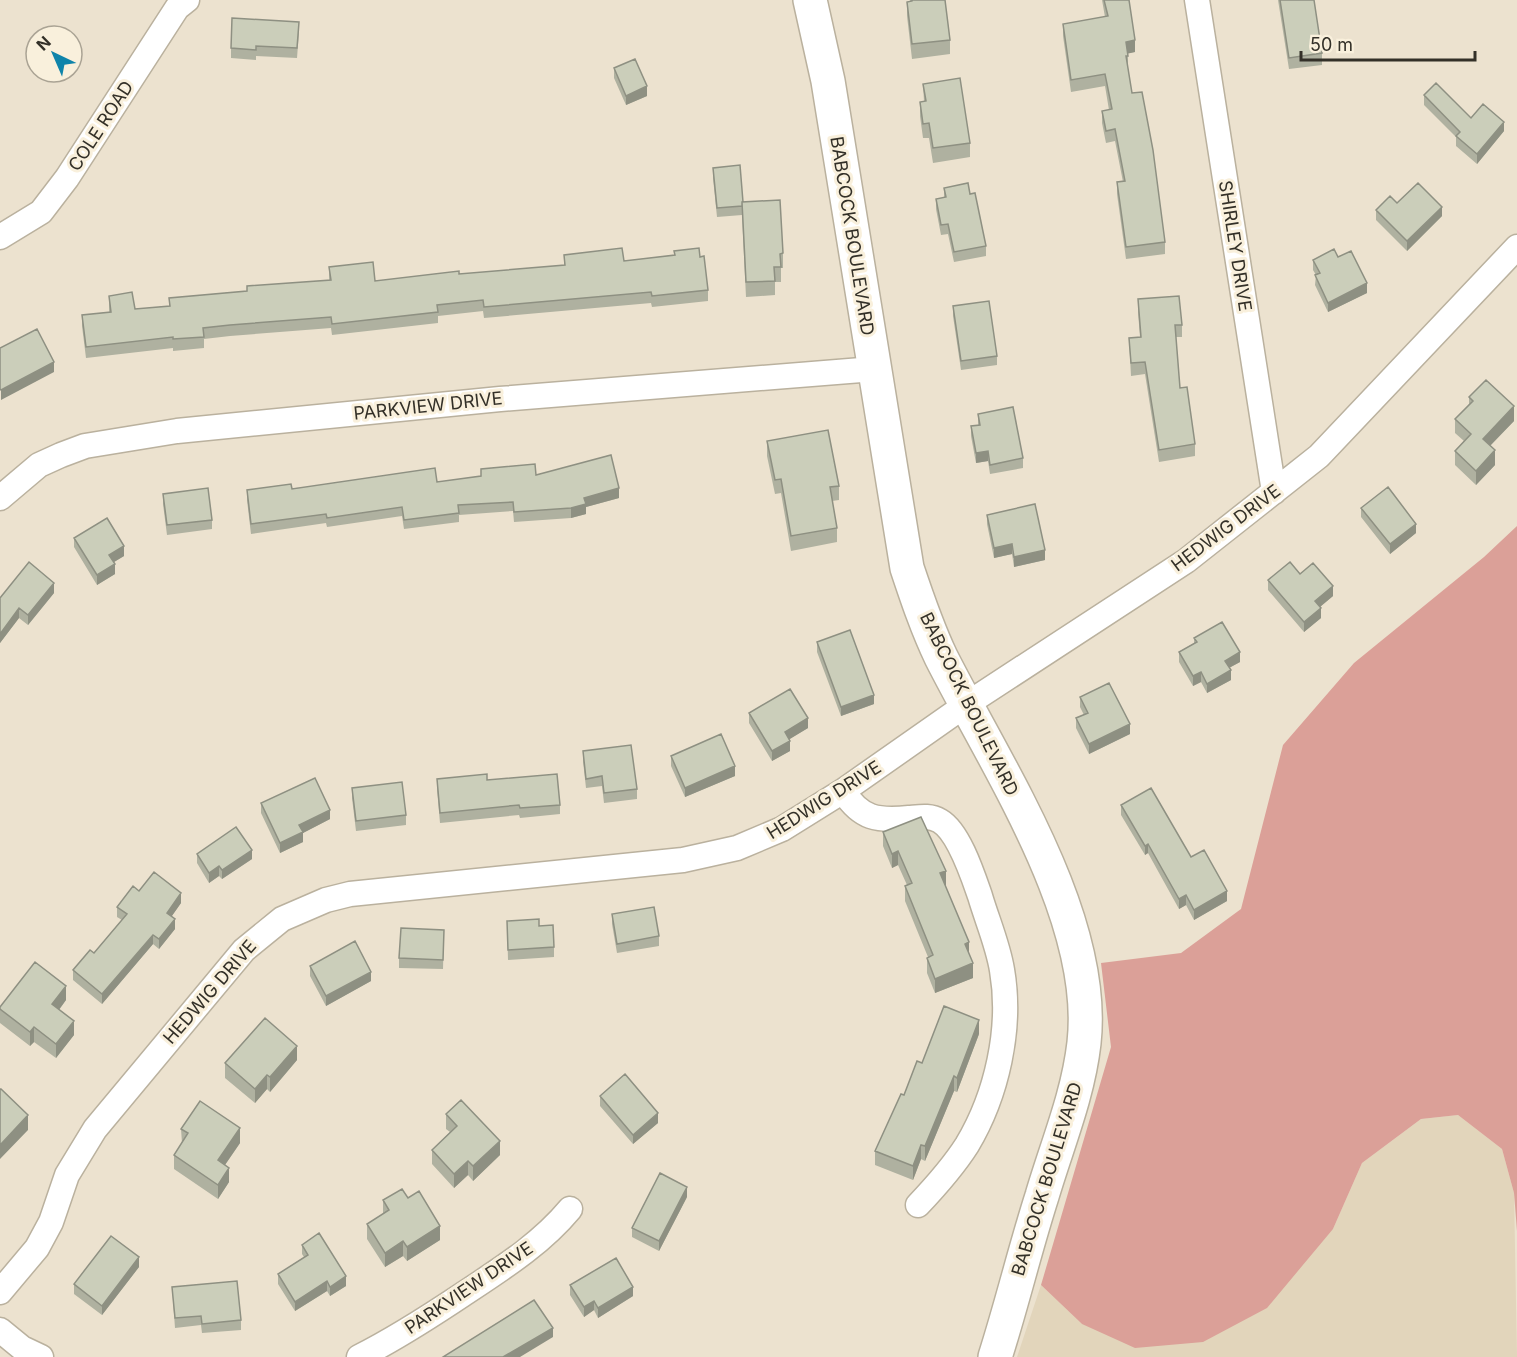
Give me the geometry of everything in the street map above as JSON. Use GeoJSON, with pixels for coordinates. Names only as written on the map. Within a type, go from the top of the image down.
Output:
{"type":"FeatureCollection","features":[{"type":"Feature","properties":{"kind":"main road","name":"BABCOCK BOULEVARD"},"geometry":{"type":"LineString","coordinates":[[810,0],[828,81],[907,568],[928,629],[1020,807],[1061,900],[1076,945],[1083,991],[1084,1042],[1075,1089],[994,1357]]}},
{"type":"Feature","properties":{"kind":"street","name":"COLE ROAD"},"geometry":{"type":"LineString","coordinates":[[0,237],[41,212],[67,178],[177,8],[187,0]]}},
{"type":"Feature","properties":{"kind":"street","name":"SHIRLEY DRIVE"},"geometry":{"type":"LineString","coordinates":[[1197,0],[1274,492]]}},
{"type":"Feature","properties":{"kind":"street","name":"HEDWIG DRIVE"},"geometry":{"type":"LineString","coordinates":[[0,1292],[37,1248],[51,1222],[67,1175],[95,1129],[244,950],[282,919],[326,900],[350,894],[650,864],[712,854],[760,840],[843,791],[967,704],[1186,561],[1319,456],[1517,247]]}},
{"type":"Feature","properties":{"kind":"street","name":"PARKVIEW DRIVE"},"geometry":{"type":"LineString","coordinates":[[0,498],[39,465],[61,455],[85,446],[177,431],[500,399],[874,369]]}},
{"type":"Feature","properties":{"kind":"street"},"geometry":{"type":"LineString","coordinates":[[843,791],[855,809],[866,815],[908,818],[924,816],[939,820],[951,830],[977,889],[1002,969],[1004,1038],[985,1105],[967,1144],[918,1205]]}},
{"type":"Feature","properties":{"kind":"street","name":"PARKVIEW DRIVE"},"geometry":{"type":"LineString","coordinates":[[359,1357],[414,1326],[502,1269],[553,1229],[570,1209]]}},
{"type":"Feature","properties":{"kind":"street"},"geometry":{"type":"LineString","coordinates":[[0,1330],[22,1348],[41,1357]]}},
{"type":"Feature","properties":{"kind":"shaded area"},"geometry":{"type":"Polygon","coordinates":[[[1517,526],[1517,1231],[1514,1193],[1502,1149],[1458,1115],[1421,1119],[1362,1163],[1333,1229],[1267,1308],[1203,1342],[1135,1348],[1082,1324],[1041,1285],[1111,1047],[1101,963],[1181,953],[1241,909],[1283,745],[1354,663],[1484,557],[1517,526]]]}},
{"type":"Feature","properties":{"kind":"shaded area"},"geometry":{"type":"Polygon","coordinates":[[[1458,1115],[1502,1149],[1514,1193],[1517,1357],[1017,1357],[1041,1285],[1082,1324],[1333,1229],[1362,1163],[1421,1119],[1458,1115]]]}},
{"type":"Feature","properties":{"kind":"building"},"geometry":{"type":"Polygon","coordinates":[[[945,0],[950,40],[912,44],[907,2],[945,0]]]}},
{"type":"Feature","properties":{"kind":"building"},"geometry":{"type":"Polygon","coordinates":[[[1104,0],[1129,0],[1135,40],[1126,42],[1128,56],[1126,56],[1132,93],[1142,92],[1153,150],[1165,242],[1126,247],[1117,182],[1125,181],[1115,129],[1106,131],[1102,111],[1112,109],[1105,74],[1071,80],[1063,24],[1108,16],[1104,0]]]}},
{"type":"Feature","properties":{"kind":"building"},"geometry":{"type":"Polygon","coordinates":[[[1280,0],[1314,0],[1322,53],[1289,58],[1280,0]]]}},
{"type":"Feature","properties":{"kind":"building"},"geometry":{"type":"Polygon","coordinates":[[[232,18],[299,22],[297,48],[256,46],[256,50],[231,48],[232,18]]]}},
{"type":"Feature","properties":{"kind":"building"},"geometry":{"type":"Polygon","coordinates":[[[635,59],[647,86],[626,96],[614,68],[635,59]]]}},
{"type":"Feature","properties":{"kind":"building"},"geometry":{"type":"Polygon","coordinates":[[[960,78],[970,143],[933,148],[929,123],[923,124],[920,102],[926,101],[923,84],[960,78]]]}},
{"type":"Feature","properties":{"kind":"building"},"geometry":{"type":"Polygon","coordinates":[[[1436,83],[1471,118],[1483,104],[1504,122],[1477,154],[1456,136],[1460,132],[1424,95],[1436,83]]]}},
{"type":"Feature","properties":{"kind":"building"},"geometry":{"type":"Polygon","coordinates":[[[740,165],[742,206],[717,208],[713,168],[740,165]]]}},
{"type":"Feature","properties":{"kind":"building"},"geometry":{"type":"Polygon","coordinates":[[[968,183],[970,194],[975,193],[986,246],[954,252],[948,224],[941,225],[936,199],[946,197],[944,188],[968,183]]]}},
{"type":"Feature","properties":{"kind":"building"},"geometry":{"type":"Polygon","coordinates":[[[1418,183],[1442,207],[1407,241],[1376,210],[1390,196],[1397,203],[1418,183]]]}},
{"type":"Feature","properties":{"kind":"building"},"geometry":{"type":"Polygon","coordinates":[[[780,200],[783,253],[780,254],[781,267],[774,267],[775,281],[746,282],[742,202],[780,200]]]}},
{"type":"Feature","properties":{"kind":"building"},"geometry":{"type":"Polygon","coordinates":[[[622,248],[624,261],[675,255],[674,251],[699,248],[700,257],[704,256],[708,290],[652,296],[651,292],[484,307],[483,300],[437,305],[438,312],[332,324],[331,317],[230,325],[203,328],[204,337],[173,339],[173,337],[86,347],[82,315],[111,312],[109,296],[132,292],[135,309],[170,306],[169,298],[247,291],[247,286],[331,280],[329,267],[373,262],[375,281],[459,271],[459,274],[565,265],[564,255],[622,248]]]}},
{"type":"Feature","properties":{"kind":"building"},"geometry":{"type":"Polygon","coordinates":[[[1334,249],[1338,257],[1351,251],[1367,283],[1328,303],[1315,275],[1320,273],[1313,260],[1334,249]]]}},
{"type":"Feature","properties":{"kind":"building"},"geometry":{"type":"Polygon","coordinates":[[[1179,296],[1182,325],[1175,325],[1180,388],[1187,387],[1195,444],[1159,450],[1145,362],[1131,363],[1129,338],[1141,337],[1138,299],[1179,296]]]}},
{"type":"Feature","properties":{"kind":"building"},"geometry":{"type":"Polygon","coordinates":[[[989,301],[997,356],[961,361],[953,306],[989,301]]]}},
{"type":"Feature","properties":{"kind":"building"},"geometry":{"type":"Polygon","coordinates":[[[37,329],[54,362],[1,390],[0,348],[37,329]]]}},
{"type":"Feature","properties":{"kind":"building"},"geometry":{"type":"Polygon","coordinates":[[[1486,380],[1514,406],[1483,439],[1495,450],[1476,471],[1455,451],[1471,434],[1455,419],[1473,401],[1469,397],[1486,380]]]}},
{"type":"Feature","properties":{"kind":"building"},"geometry":{"type":"Polygon","coordinates":[[[1013,407],[1023,458],[990,465],[988,451],[976,453],[971,426],[980,425],[978,414],[1013,407]]]}},
{"type":"Feature","properties":{"kind":"building"},"geometry":{"type":"Polygon","coordinates":[[[828,430],[839,486],[830,487],[837,528],[791,536],[781,479],[775,480],[767,441],[828,430]]]}},
{"type":"Feature","properties":{"kind":"building"},"geometry":{"type":"Polygon","coordinates":[[[611,455],[619,488],[584,498],[586,504],[571,508],[514,512],[513,502],[458,505],[459,513],[404,520],[402,507],[327,518],[326,514],[251,524],[247,490],[291,484],[292,489],[435,468],[437,482],[481,476],[481,469],[535,464],[536,475],[611,455]]]}},
{"type":"Feature","properties":{"kind":"building"},"geometry":{"type":"Polygon","coordinates":[[[1388,487],[1416,524],[1390,544],[1361,508],[1388,487]]]}},
{"type":"Feature","properties":{"kind":"building"},"geometry":{"type":"Polygon","coordinates":[[[208,488],[212,520],[167,525],[163,494],[208,488]]]}},
{"type":"Feature","properties":{"kind":"building"},"geometry":{"type":"Polygon","coordinates":[[[1035,504],[1045,550],[1014,557],[1012,544],[994,548],[987,515],[1035,504]]]}},
{"type":"Feature","properties":{"kind":"building"},"geometry":{"type":"Polygon","coordinates":[[[107,518],[124,546],[109,555],[115,564],[97,575],[74,538],[107,518]]]}},
{"type":"Feature","properties":{"kind":"building"},"geometry":{"type":"Polygon","coordinates":[[[29,562],[54,583],[28,615],[19,608],[0,634],[0,598],[29,562]]]}},
{"type":"Feature","properties":{"kind":"building"},"geometry":{"type":"Polygon","coordinates":[[[1290,562],[1300,574],[1313,563],[1333,586],[1315,601],[1321,608],[1304,622],[1268,580],[1290,562]]]}},
{"type":"Feature","properties":{"kind":"building"},"geometry":{"type":"Polygon","coordinates":[[[1222,622],[1240,652],[1225,661],[1231,670],[1207,684],[1201,672],[1193,676],[1179,652],[1197,642],[1194,638],[1222,622]]]}},
{"type":"Feature","properties":{"kind":"building"},"geometry":{"type":"Polygon","coordinates":[[[850,630],[874,695],[841,707],[817,642],[850,630]]]}},
{"type":"Feature","properties":{"kind":"building"},"geometry":{"type":"Polygon","coordinates":[[[1109,683],[1130,724],[1089,744],[1076,718],[1088,713],[1080,697],[1109,683]]]}},
{"type":"Feature","properties":{"kind":"building"},"geometry":{"type":"Polygon","coordinates":[[[790,689],[808,718],[785,732],[790,741],[772,751],[749,713],[790,689]]]}},
{"type":"Feature","properties":{"kind":"building"},"geometry":{"type":"Polygon","coordinates":[[[721,734],[735,766],[685,788],[671,756],[721,734]]]}},
{"type":"Feature","properties":{"kind":"building"},"geometry":{"type":"Polygon","coordinates":[[[631,745],[637,789],[604,793],[602,776],[586,779],[583,751],[631,745]]]}},
{"type":"Feature","properties":{"kind":"building"},"geometry":{"type":"Polygon","coordinates":[[[487,774],[487,780],[557,774],[560,805],[520,808],[519,805],[440,813],[437,779],[487,774]]]}},
{"type":"Feature","properties":{"kind":"building"},"geometry":{"type":"Polygon","coordinates":[[[315,778],[330,810],[299,825],[303,832],[280,843],[261,803],[315,778]]]}},
{"type":"Feature","properties":{"kind":"building"},"geometry":{"type":"Polygon","coordinates":[[[402,782],[406,815],[356,821],[352,788],[402,782]]]}},
{"type":"Feature","properties":{"kind":"building"},"geometry":{"type":"Polygon","coordinates":[[[1151,788],[1191,857],[1204,850],[1227,891],[1194,910],[1186,895],[1179,899],[1148,844],[1145,846],[1121,805],[1151,788]]]}},
{"type":"Feature","properties":{"kind":"building"},"geometry":{"type":"Polygon","coordinates":[[[921,817],[946,871],[940,873],[969,942],[965,944],[973,963],[935,979],[927,958],[933,955],[905,886],[912,883],[898,851],[892,854],[883,832],[921,817]]]}},
{"type":"Feature","properties":{"kind":"building"},"geometry":{"type":"Polygon","coordinates":[[[236,827],[252,850],[222,870],[219,866],[209,873],[197,854],[236,827]]]}},
{"type":"Feature","properties":{"kind":"building"},"geometry":{"type":"Polygon","coordinates":[[[154,872],[181,893],[167,913],[175,919],[159,939],[153,935],[102,994],[73,970],[90,950],[94,953],[127,914],[117,907],[133,886],[139,891],[154,872]]]}},
{"type":"Feature","properties":{"kind":"building"},"geometry":{"type":"Polygon","coordinates":[[[654,907],[659,936],[617,944],[612,914],[654,907]]]}},
{"type":"Feature","properties":{"kind":"building"},"geometry":{"type":"Polygon","coordinates":[[[539,919],[539,926],[553,925],[554,947],[508,950],[507,921],[539,919]]]}},
{"type":"Feature","properties":{"kind":"building"},"geometry":{"type":"Polygon","coordinates":[[[401,928],[444,930],[443,960],[399,958],[401,928]]]}},
{"type":"Feature","properties":{"kind":"building"},"geometry":{"type":"Polygon","coordinates":[[[355,941],[371,972],[326,996],[310,966],[355,941]]]}},
{"type":"Feature","properties":{"kind":"building"},"geometry":{"type":"Polygon","coordinates":[[[35,962],[66,986],[52,1004],[74,1021],[56,1044],[34,1027],[30,1032],[0,1009],[35,962]]]}},
{"type":"Feature","properties":{"kind":"building"},"geometry":{"type":"Polygon","coordinates":[[[944,1006],[979,1020],[957,1078],[954,1076],[925,1146],[921,1145],[913,1166],[875,1151],[901,1094],[904,1095],[917,1061],[922,1063],[944,1006]]]}},
{"type":"Feature","properties":{"kind":"building"},"geometry":{"type":"Polygon","coordinates":[[[265,1018],[297,1046],[270,1077],[267,1075],[255,1089],[225,1063],[265,1018]]]}},
{"type":"Feature","properties":{"kind":"building"},"geometry":{"type":"Polygon","coordinates":[[[625,1074],[658,1113],[633,1135],[600,1096],[625,1074]]]}},
{"type":"Feature","properties":{"kind":"building"},"geometry":{"type":"Polygon","coordinates":[[[0,1089],[28,1115],[0,1145],[0,1089]]]}},
{"type":"Feature","properties":{"kind":"building"},"geometry":{"type":"Polygon","coordinates":[[[461,1100],[500,1141],[473,1166],[468,1161],[454,1174],[432,1150],[457,1126],[446,1114],[461,1100]]]}},
{"type":"Feature","properties":{"kind":"building"},"geometry":{"type":"Polygon","coordinates":[[[200,1101],[240,1128],[218,1160],[229,1168],[218,1185],[174,1155],[188,1133],[181,1129],[200,1101]]]}},
{"type":"Feature","properties":{"kind":"building"},"geometry":{"type":"Polygon","coordinates":[[[660,1173],[687,1187],[659,1241],[632,1228],[660,1173]]]}},
{"type":"Feature","properties":{"kind":"building"},"geometry":{"type":"Polygon","coordinates":[[[402,1189],[408,1198],[419,1191],[440,1226],[407,1247],[403,1241],[385,1253],[367,1224],[389,1210],[383,1200],[402,1189]]]}},
{"type":"Feature","properties":{"kind":"building"},"geometry":{"type":"Polygon","coordinates":[[[319,1233],[346,1276],[330,1287],[327,1281],[295,1302],[278,1274],[308,1255],[302,1245],[319,1233]]]}},
{"type":"Feature","properties":{"kind":"building"},"geometry":{"type":"Polygon","coordinates":[[[111,1236],[139,1257],[102,1306],[74,1284],[111,1236]]]}},
{"type":"Feature","properties":{"kind":"building"},"geometry":{"type":"Polygon","coordinates":[[[616,1258],[633,1287],[598,1308],[594,1301],[584,1307],[570,1285],[616,1258]]]}},
{"type":"Feature","properties":{"kind":"building"},"geometry":{"type":"Polygon","coordinates":[[[237,1281],[241,1320],[202,1324],[201,1316],[175,1318],[172,1287],[237,1281]]]}},
{"type":"Feature","properties":{"kind":"building"},"geometry":{"type":"Polygon","coordinates":[[[534,1300],[553,1328],[503,1357],[443,1357],[534,1300]]]}}]}
